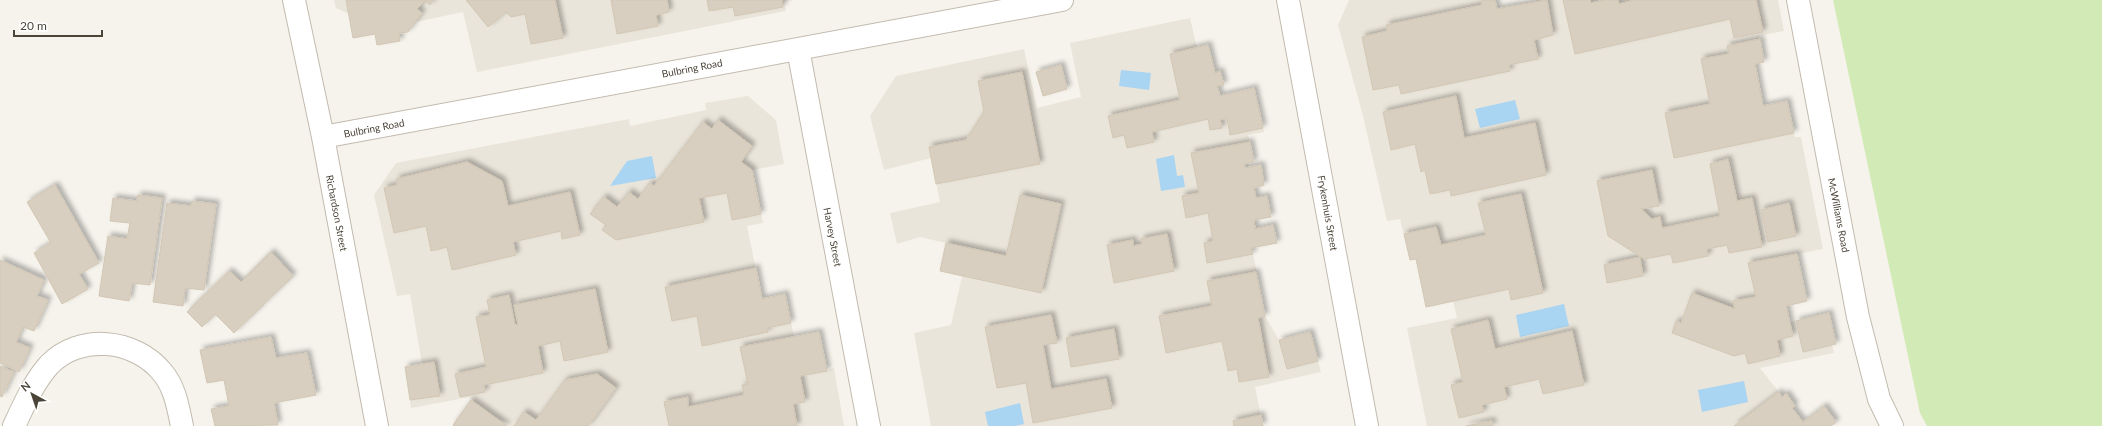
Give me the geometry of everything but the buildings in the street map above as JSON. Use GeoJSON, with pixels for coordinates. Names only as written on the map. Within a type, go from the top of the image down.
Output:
{"type":"FeatureCollection","features":[{"type":"Feature","properties":{"kind":"street","name":"Richardson Street"},"geometry":{"type":"LineString","coordinates":[[294,0],[323,137],[377,426]]}},
{"type":"Feature","properties":{"kind":"street","name":"Bulbring Road"},"geometry":{"type":"LineString","coordinates":[[323,137],[1062,0]]}},
{"type":"Feature","properties":{"kind":"street","name":"Frykenhuis Street"},"geometry":{"type":"LineString","coordinates":[[1288,0],[1367,426]]}},
{"type":"Feature","properties":{"kind":"street","name":"McWilliams Road"},"geometry":{"type":"LineString","coordinates":[[1798,0],[1858,317],[1879,399],[1892,426]]}},
{"type":"Feature","properties":{"kind":"street","name":"Harvey Street"},"geometry":{"type":"LineString","coordinates":[[798,49],[869,426]]}},
{"type":"Feature","properties":{"kind":"street"},"geometry":{"type":"LineString","coordinates":[[14,426],[35,383],[50,365],[68,351],[92,343],[119,345],[142,354],[163,372],[175,394],[182,426]]}},
{"type":"Feature","properties":{"kind":"shaded area"},"geometry":{"type":"Polygon","coordinates":[[[334,0],[794,0],[784,2],[786,11],[477,72],[463,12],[416,22],[408,32],[399,33],[400,41],[377,45],[375,34],[353,38],[349,14],[336,8],[334,0]]]}},
{"type":"Feature","properties":{"kind":"shaded area"},"geometry":{"type":"Polygon","coordinates":[[[1349,0],[1495,0],[1497,9],[1539,0],[1778,0],[1784,31],[1759,36],[1764,62],[1755,65],[1763,106],[1787,101],[1795,137],[1801,137],[1823,249],[1797,254],[1807,301],[1786,306],[1790,322],[1829,313],[1836,344],[1832,345],[1834,353],[1760,368],[1782,396],[1786,393],[1795,406],[1793,409],[1803,422],[1824,406],[1836,422],[1831,426],[1427,426],[1407,328],[1457,318],[1453,301],[1426,307],[1416,259],[1410,260],[1400,219],[1387,221],[1363,116],[1338,25],[1349,0]]]}},
{"type":"Feature","properties":{"kind":"shaded area"},"geometry":{"type":"Polygon","coordinates":[[[1190,18],[1197,48],[1208,45],[1215,72],[1220,71],[1224,85],[1217,87],[1220,96],[1254,88],[1264,132],[1248,135],[1254,162],[1244,164],[1245,168],[1261,165],[1264,185],[1254,188],[1256,197],[1267,196],[1271,217],[1254,220],[1255,228],[1273,225],[1277,243],[1252,248],[1265,316],[1279,340],[1310,332],[1321,372],[1255,387],[1263,426],[931,426],[914,333],[951,325],[962,276],[940,271],[946,243],[920,237],[897,244],[890,213],[940,202],[931,158],[884,170],[870,116],[896,76],[1024,49],[1037,108],[1081,97],[1070,43],[1190,18]]]}},
{"type":"Feature","properties":{"kind":"shaded area"},"geometry":{"type":"Polygon","coordinates":[[[748,96],[776,120],[784,164],[752,170],[763,223],[747,226],[762,299],[785,294],[794,337],[819,332],[827,370],[834,368],[844,426],[454,426],[453,425],[471,400],[470,397],[411,408],[405,367],[422,364],[410,294],[397,296],[374,195],[396,163],[629,119],[630,126],[706,110],[705,103],[748,96]]]}},
{"type":"Feature","properties":{"kind":"green space"},"geometry":{"type":"Polygon","coordinates":[[[1833,0],[2102,0],[2102,426],[1927,426],[1920,413],[1833,0]]]}},
{"type":"Feature","properties":{"kind":"water"},"geometry":{"type":"Polygon","coordinates":[[[1121,70],[1151,73],[1149,90],[1119,86],[1121,70]]]}},
{"type":"Feature","properties":{"kind":"water"},"geometry":{"type":"Polygon","coordinates":[[[1515,100],[1520,119],[1480,128],[1475,109],[1515,100]]]}},
{"type":"Feature","properties":{"kind":"water"},"geometry":{"type":"Polygon","coordinates":[[[1174,155],[1177,176],[1183,175],[1185,187],[1161,191],[1156,159],[1174,155]]]}},
{"type":"Feature","properties":{"kind":"water"},"geometry":{"type":"Polygon","coordinates":[[[652,156],[656,178],[610,186],[627,161],[652,156]]]}},
{"type":"Feature","properties":{"kind":"water"},"geometry":{"type":"Polygon","coordinates":[[[1564,304],[1569,326],[1520,337],[1516,315],[1564,304]]]}},
{"type":"Feature","properties":{"kind":"water"},"geometry":{"type":"Polygon","coordinates":[[[1744,381],[1748,402],[1702,412],[1698,390],[1744,381]]]}},
{"type":"Feature","properties":{"kind":"water"},"geometry":{"type":"Polygon","coordinates":[[[1020,403],[1024,424],[1015,426],[988,426],[985,412],[1020,403]]]}}]}
